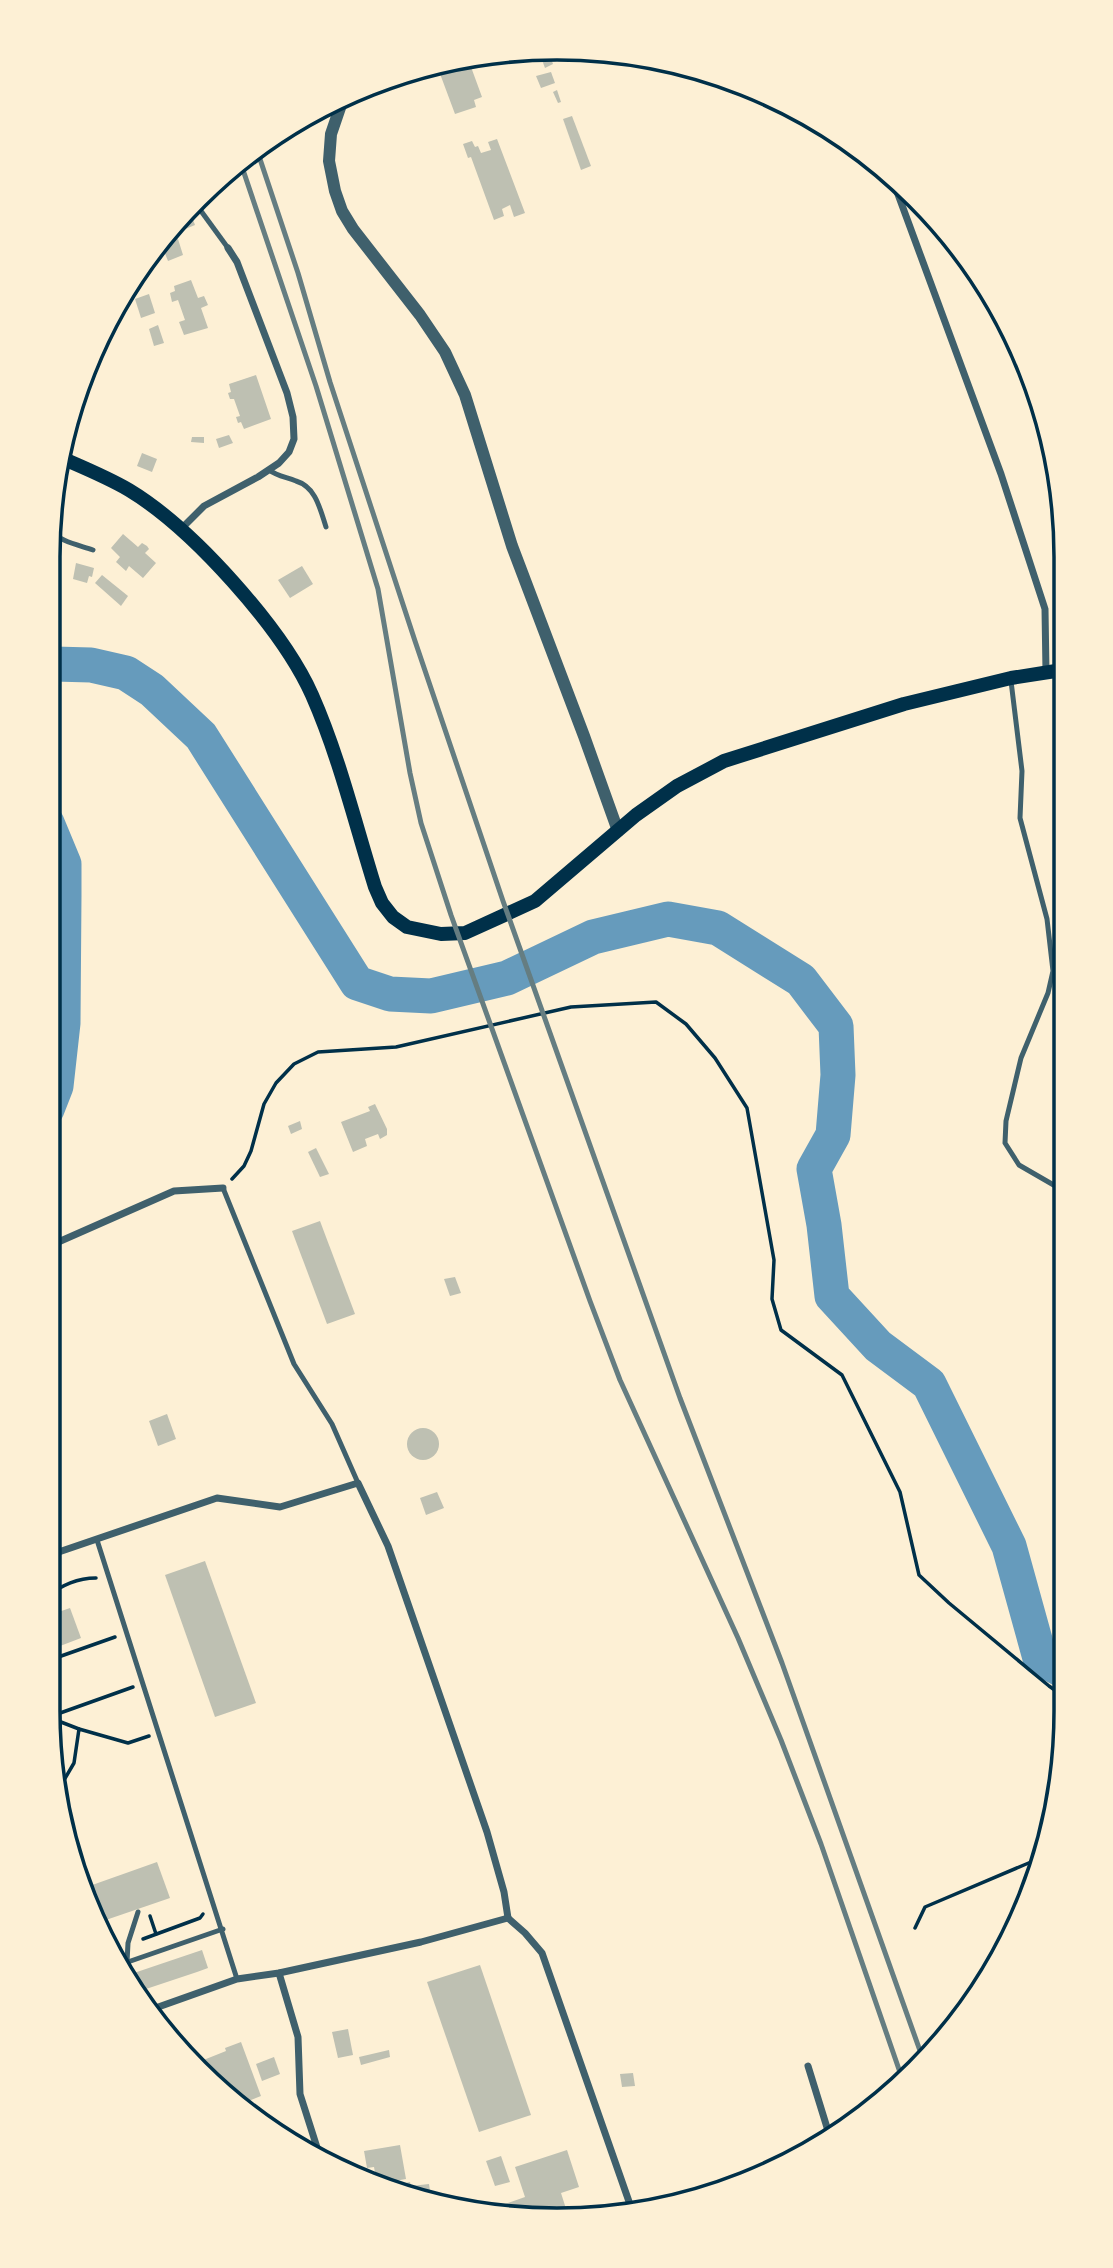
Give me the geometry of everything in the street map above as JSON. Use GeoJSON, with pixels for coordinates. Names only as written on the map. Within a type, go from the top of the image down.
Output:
{"type":"FeatureCollection","features":[{"type":"Feature","properties":{"kind":"main road"},"geometry":{"type":"LineString","coordinates":[[69,461],[130,491],[180,530],[212,560],[257,610],[293,661],[310,692],[323,724],[374,887],[387,910],[407,927],[441,934],[465,933],[535,901],[636,815],[677,786],[724,761],[904,704],[1011,678],[1054,671]]}},
{"type":"Feature","properties":{"kind":"street"},"geometry":{"type":"LineString","coordinates":[[339,110],[331,134],[329,161],[342,211],[445,352],[465,395],[512,546],[618,831]]}},
{"type":"Feature","properties":{"kind":"street"},"geometry":{"type":"LineString","coordinates":[[899,197],[1001,474],[1045,609],[1046,672]]}},
{"type":"Feature","properties":{"kind":"street"},"geometry":{"type":"LineString","coordinates":[[180,530],[204,506],[279,463],[289,452],[294,439],[293,418],[287,393],[237,262],[228,248]]}},
{"type":"Feature","properties":{"kind":"street"},"geometry":{"type":"LineString","coordinates":[[60,1241],[174,1191],[223,1188]]}},
{"type":"Feature","properties":{"kind":"street"},"geometry":{"type":"LineString","coordinates":[[60,1552],[217,1498],[280,1507],[358,1483],[388,1546],[487,1832],[504,1892],[508,1918],[542,1953],[629,2203]]}},
{"type":"Feature","properties":{"kind":"street"},"geometry":{"type":"LineString","coordinates":[[157,2007],[237,1979],[279,1973],[421,1942],[508,1918]]}},
{"type":"Feature","properties":{"kind":"street"},"geometry":{"type":"LineString","coordinates":[[279,1973],[298,2037],[300,2094],[317,2147]]}},
{"type":"Feature","properties":{"kind":"street"},"geometry":{"type":"LineString","coordinates":[[808,2066],[827,2128]]}},
{"type":"Feature","properties":{"kind":"lane"},"geometry":{"type":"LineString","coordinates":[[201,210],[228,248]]}},
{"type":"Feature","properties":{"kind":"lane"},"geometry":{"type":"LineString","coordinates":[[269,470],[275,475],[302,483],[311,490],[319,504],[326,527]]}},
{"type":"Feature","properties":{"kind":"lane"},"geometry":{"type":"LineString","coordinates":[[61,538],[93,550]]}},
{"type":"Feature","properties":{"kind":"lane"},"geometry":{"type":"LineString","coordinates":[[1011,678],[1022,771],[1020,818],[1047,919],[1053,971],[1048,993],[1021,1058],[1006,1121],[1005,1143],[1019,1166],[1054,1185]]}},
{"type":"Feature","properties":{"kind":"lane"},"geometry":{"type":"LineString","coordinates":[[223,1188],[294,1364],[332,1424],[358,1483]]}},
{"type":"Feature","properties":{"kind":"lane"},"geometry":{"type":"LineString","coordinates":[[97,1540],[237,1979]]}},
{"type":"Feature","properties":{"kind":"lane"},"geometry":{"type":"LineString","coordinates":[[125,1958],[138,1912]]}},
{"type":"Feature","properties":{"kind":"lane"},"geometry":{"type":"LineString","coordinates":[[127,1962],[223,1929]]}},
{"type":"Feature","properties":{"kind":"path"},"geometry":{"type":"LineString","coordinates":[[223,1188],[244,1166],[264,1104],[276,1083],[294,1064],[318,1052],[396,1047],[571,1007],[656,1002],[686,1024],[715,1058],[747,1108],[774,1260],[772,1299],[781,1330],[842,1375],[900,1492],[919,1575],[1054,1689]]}},
{"type":"Feature","properties":{"kind":"path"},"geometry":{"type":"LineString","coordinates":[[60,1587],[84,1578],[109,1577]]}},
{"type":"Feature","properties":{"kind":"path"},"geometry":{"type":"LineString","coordinates":[[60,1656],[127,1633]]}},
{"type":"Feature","properties":{"kind":"path"},"geometry":{"type":"LineString","coordinates":[[60,1713],[144,1683]]}},
{"type":"Feature","properties":{"kind":"path"},"geometry":{"type":"LineString","coordinates":[[60,1722],[128,1743],[159,1733]]}},
{"type":"Feature","properties":{"kind":"path"},"geometry":{"type":"LineString","coordinates":[[65,1779],[74,1763],[79,1729]]}},
{"type":"Feature","properties":{"kind":"path"},"geometry":{"type":"LineString","coordinates":[[147,1737],[149,1746]]}},
{"type":"Feature","properties":{"kind":"path"},"geometry":{"type":"LineString","coordinates":[[915,1927],[925,1907],[1030,1863]]}},
{"type":"Feature","properties":{"kind":"path"},"geometry":{"type":"LineString","coordinates":[[147,1906],[156,1934]]}},
{"type":"Feature","properties":{"kind":"path"},"geometry":{"type":"LineString","coordinates":[[128,1943],[200,1918],[205,1910]]}},
{"type":"Feature","properties":{"kind":"building"},"geometry":{"type":"Polygon","coordinates":[[[542,60],[552,60],[553,64],[545,68],[542,60]]]}},
{"type":"Feature","properties":{"kind":"building"},"geometry":{"type":"Polygon","coordinates":[[[471,67],[482,97],[474,100],[476,107],[455,114],[440,73],[471,67]]]}},
{"type":"Feature","properties":{"kind":"building"},"geometry":{"type":"Polygon","coordinates":[[[551,72],[555,83],[541,88],[536,76],[551,72]]]}},
{"type":"Feature","properties":{"kind":"building"},"geometry":{"type":"Polygon","coordinates":[[[557,90],[561,102],[558,103],[553,92],[557,90]]]}},
{"type":"Feature","properties":{"kind":"building"},"geometry":{"type":"Polygon","coordinates":[[[572,116],[591,166],[581,170],[563,119],[572,116]]]}},
{"type":"Feature","properties":{"kind":"building"},"geometry":{"type":"Polygon","coordinates":[[[497,139],[525,213],[514,217],[510,205],[502,209],[504,216],[494,220],[471,157],[468,158],[463,144],[472,141],[481,153],[491,150],[488,142],[497,139]]]}},
{"type":"Feature","properties":{"kind":"building"},"geometry":{"type":"Polygon","coordinates":[[[193,219],[195,225],[182,230],[193,219]]]}},
{"type":"Feature","properties":{"kind":"building"},"geometry":{"type":"Polygon","coordinates":[[[178,239],[183,255],[168,261],[164,251],[178,239]]]}},
{"type":"Feature","properties":{"kind":"building"},"geometry":{"type":"Polygon","coordinates":[[[191,280],[198,298],[204,296],[208,305],[201,308],[208,328],[184,335],[179,322],[185,320],[178,300],[172,302],[170,293],[175,291],[174,286],[191,280]]]}},
{"type":"Feature","properties":{"kind":"building"},"geometry":{"type":"Polygon","coordinates":[[[149,294],[155,313],[141,318],[135,299],[149,294]]]}},
{"type":"Feature","properties":{"kind":"building"},"geometry":{"type":"Polygon","coordinates":[[[158,325],[164,343],[154,346],[149,329],[158,325]]]}},
{"type":"Feature","properties":{"kind":"building"},"geometry":{"type":"Polygon","coordinates":[[[256,375],[271,419],[244,429],[236,417],[240,416],[234,399],[230,399],[228,393],[231,392],[229,384],[256,375]]]}},
{"type":"Feature","properties":{"kind":"building"},"geometry":{"type":"Polygon","coordinates":[[[229,435],[233,443],[219,448],[216,439],[229,435]]]}},
{"type":"Feature","properties":{"kind":"building"},"geometry":{"type":"Polygon","coordinates":[[[192,437],[204,437],[204,443],[191,442],[192,437]]]}},
{"type":"Feature","properties":{"kind":"building"},"geometry":{"type":"Polygon","coordinates":[[[142,453],[157,459],[152,472],[137,466],[142,453]]]}},
{"type":"Feature","properties":{"kind":"building"},"geometry":{"type":"Polygon","coordinates":[[[123,534],[138,547],[142,543],[147,546],[149,549],[145,553],[156,563],[143,578],[129,566],[126,571],[116,562],[120,557],[111,548],[123,534]]]}},
{"type":"Feature","properties":{"kind":"building"},"geometry":{"type":"Polygon","coordinates":[[[76,563],[94,568],[87,583],[73,579],[76,563]]]}},
{"type":"Feature","properties":{"kind":"building"},"geometry":{"type":"Polygon","coordinates":[[[302,566],[313,584],[290,598],[278,580],[302,566]]]}},
{"type":"Feature","properties":{"kind":"building"},"geometry":{"type":"Polygon","coordinates":[[[102,575],[128,596],[121,606],[95,583],[102,575]]]}},
{"type":"Feature","properties":{"kind":"building"},"geometry":{"type":"Polygon","coordinates":[[[375,1104],[387,1129],[387,1135],[380,1139],[378,1134],[365,1139],[367,1146],[353,1152],[341,1122],[370,1111],[368,1107],[375,1104]]]}},
{"type":"Feature","properties":{"kind":"building"},"geometry":{"type":"Polygon","coordinates":[[[300,1121],[302,1129],[291,1134],[288,1126],[300,1121]]]}},
{"type":"Feature","properties":{"kind":"building"},"geometry":{"type":"Polygon","coordinates":[[[316,1148],[329,1174],[320,1177],[308,1152],[316,1148]]]}},
{"type":"Feature","properties":{"kind":"building"},"geometry":{"type":"Polygon","coordinates":[[[320,1221],[355,1314],[327,1324],[292,1231],[320,1221]]]}},
{"type":"Feature","properties":{"kind":"building"},"geometry":{"type":"Polygon","coordinates":[[[455,1277],[461,1293],[450,1296],[444,1279],[455,1277]]]}},
{"type":"Feature","properties":{"kind":"building"},"geometry":{"type":"Polygon","coordinates":[[[167,1414],[176,1439],[158,1446],[149,1421],[167,1414]]]}},
{"type":"Feature","properties":{"kind":"building"},"geometry":{"type":"Polygon","coordinates":[[[423,1428],[434,1433],[439,1444],[434,1455],[423,1460],[412,1455],[407,1444],[412,1433],[423,1428]]]}},
{"type":"Feature","properties":{"kind":"building"},"geometry":{"type":"Polygon","coordinates":[[[437,1492],[444,1508],[426,1515],[420,1498],[437,1492]]]}},
{"type":"Feature","properties":{"kind":"building"},"geometry":{"type":"Polygon","coordinates":[[[205,1561],[256,1703],[215,1717],[165,1575],[205,1561]]]}},
{"type":"Feature","properties":{"kind":"building"},"geometry":{"type":"Polygon","coordinates":[[[70,1608],[81,1638],[60,1646],[60,1611],[70,1608]]]}},
{"type":"Feature","properties":{"kind":"building"},"geometry":{"type":"Polygon","coordinates":[[[157,1862],[170,1898],[106,1920],[91,1885],[157,1862]]]}},
{"type":"Feature","properties":{"kind":"building"},"geometry":{"type":"Polygon","coordinates":[[[202,1950],[208,1968],[144,1990],[134,1973],[202,1950]]]}},
{"type":"Feature","properties":{"kind":"building"},"geometry":{"type":"Polygon","coordinates":[[[480,1965],[531,2115],[479,2132],[427,1982],[480,1965]]]}},
{"type":"Feature","properties":{"kind":"building"},"geometry":{"type":"Polygon","coordinates":[[[348,2029],[353,2055],[338,2058],[332,2032],[348,2029]]]}},
{"type":"Feature","properties":{"kind":"building"},"geometry":{"type":"Polygon","coordinates":[[[241,2042],[261,2096],[248,2101],[203,2060],[226,2051],[225,2048],[241,2042]]]}},
{"type":"Feature","properties":{"kind":"building"},"geometry":{"type":"Polygon","coordinates":[[[389,2050],[390,2057],[361,2065],[359,2057],[389,2050]]]}},
{"type":"Feature","properties":{"kind":"building"},"geometry":{"type":"Polygon","coordinates":[[[274,2057],[280,2074],[262,2081],[256,2064],[274,2057]]]}},
{"type":"Feature","properties":{"kind":"building"},"geometry":{"type":"Polygon","coordinates":[[[633,2073],[635,2086],[622,2087],[620,2074],[633,2073]]]}},
{"type":"Feature","properties":{"kind":"building"},"geometry":{"type":"Polygon","coordinates":[[[400,2145],[406,2179],[394,2181],[375,2174],[374,2167],[367,2168],[364,2151],[400,2145]]]}},
{"type":"Feature","properties":{"kind":"building"},"geometry":{"type":"Polygon","coordinates":[[[567,2150],[579,2187],[561,2193],[566,2208],[503,2205],[525,2197],[515,2167],[567,2150]]]}},
{"type":"Feature","properties":{"kind":"building"},"geometry":{"type":"Polygon","coordinates":[[[501,2156],[510,2182],[495,2186],[486,2161],[501,2156]]]}},
{"type":"Feature","properties":{"kind":"building"},"geometry":{"type":"Polygon","coordinates":[[[410,2182],[411,2186],[429,2184],[430,2192],[428,2192],[402,2184],[410,2182]]]}},
{"type":"Feature","properties":{"kind":"waterway"},"geometry":{"type":"LineString","coordinates":[[60,664],[91,665],[126,673],[152,690],[201,736],[357,983],[390,994],[431,996],[507,978],[593,937],[668,919],[718,928],[801,980],[836,1026],[838,1075],[833,1135],[814,1169],[832,1296],[878,1346],[929,1384],[1009,1546],[1040,1658],[1054,1666]]}},
{"type":"Feature","properties":{"kind":"waterway"},"geometry":{"type":"LineString","coordinates":[[60,854],[64,864],[64,895],[63,1023],[60,1050]]}},
{"type":"Feature","properties":{"kind":"railway"},"geometry":{"type":"LineString","coordinates":[[260,158],[298,273],[330,382],[503,901],[680,1398],[782,1663],[920,2050]]}},
{"type":"Feature","properties":{"kind":"railway"},"geometry":{"type":"LineString","coordinates":[[243,171],[316,386],[378,589],[421,823],[451,915],[620,1380],[738,1638],[781,1740],[821,1844],[899,2071]]}}]}
